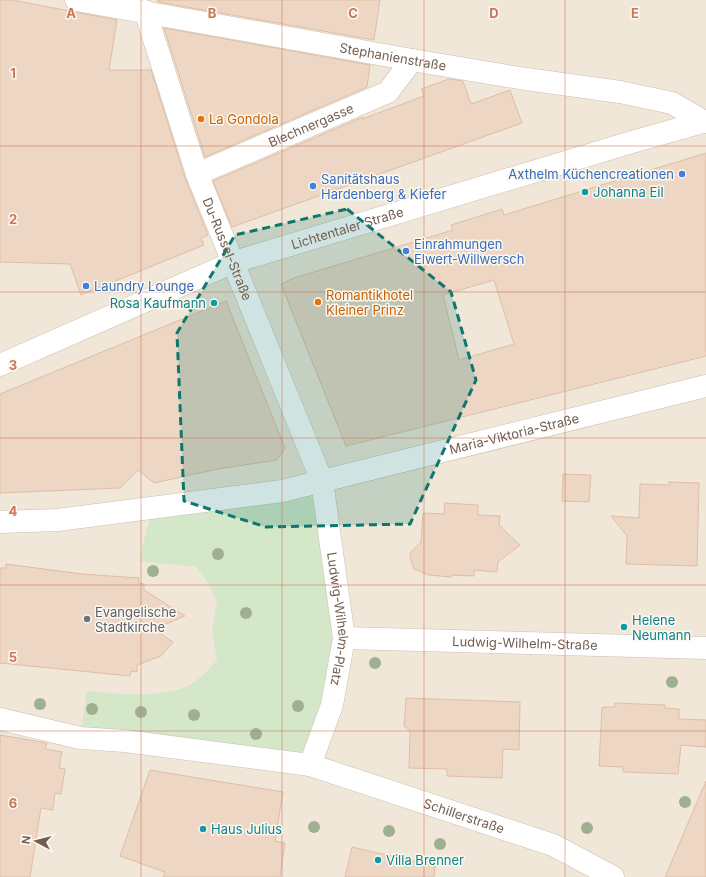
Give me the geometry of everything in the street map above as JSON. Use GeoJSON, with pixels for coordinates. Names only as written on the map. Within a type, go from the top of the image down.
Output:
{"type":"FeatureCollection","features":[{"type":"Feature","properties":{"kind":"street","name":"Stephanienstraße"},"geometry":{"type":"LineString","coordinates":[[76,0],[412,60],[519,78],[620,92],[672,103],[706,121]]}},
{"type":"Feature","properties":{"kind":"street","name":"Du-Russel-Straße"},"geometry":{"type":"LineString","coordinates":[[145,12],[197,174],[322,481]]}},
{"type":"Feature","properties":{"kind":"street","name":"Blechnergasse"},"geometry":{"type":"LineString","coordinates":[[197,174],[388,92],[412,60]]}},
{"type":"Feature","properties":{"kind":"street","name":"Lichtentaler Straße"},"geometry":{"type":"LineString","coordinates":[[0,365],[234,262],[706,121]]}},
{"type":"Feature","properties":{"kind":"street","name":"Maria-Viktoria-Straße"},"geometry":{"type":"LineString","coordinates":[[322,481],[706,386]]}},
{"type":"Feature","properties":{"kind":"street"},"geometry":{"type":"LineString","coordinates":[[0,522],[58,520],[152,509],[282,491],[322,481]]}},
{"type":"Feature","properties":{"kind":"street","name":"Ludwig-Wilhelm-Platz"},"geometry":{"type":"LineString","coordinates":[[310,765],[332,705],[344,638],[322,481]]}},
{"type":"Feature","properties":{"kind":"street","name":"Ludwig-Wilhelm-Straße"},"geometry":{"type":"LineString","coordinates":[[344,638],[706,648]]}},
{"type":"Feature","properties":{"kind":"street"},"geometry":{"type":"LineString","coordinates":[[0,719],[80,738],[125,741],[310,765]]}},
{"type":"Feature","properties":{"kind":"street","name":"Schillerstraße"},"geometry":{"type":"LineString","coordinates":[[310,765],[553,845],[613,877]]}},
{"type":"Feature","properties":{"kind":"highlighted area"},"geometry":{"type":"Polygon","coordinates":[[[347,209],[451,292],[476,380],[410,524],[266,527],[184,501],[177,333],[235,235],[347,209]]]}},
{"type":"Feature","properties":{"kind":"shaded area"},"geometry":{"type":"Polygon","coordinates":[[[0,0],[706,0],[706,877],[0,877],[0,0]]]}},
{"type":"Feature","properties":{"kind":"green space"},"geometry":{"type":"Polygon","coordinates":[[[322,481],[344,638],[310,765],[80,738],[87,691],[144,694],[174,691],[197,680],[217,660],[212,631],[217,602],[208,583],[196,567],[139,561],[152,509],[322,481]]]}},
{"type":"Feature","properties":{"kind":"building"},"geometry":{"type":"Polygon","coordinates":[[[0,0],[12,0],[117,20],[109,70],[151,70],[185,178],[208,235],[201,238],[204,245],[81,295],[70,264],[0,262],[0,0]]]}},
{"type":"Feature","properties":{"kind":"building"},"geometry":{"type":"Polygon","coordinates":[[[157,0],[380,0],[374,40],[158,2],[157,0]]]}},
{"type":"Feature","properties":{"kind":"building"},"geometry":{"type":"Polygon","coordinates":[[[164,28],[370,65],[367,87],[205,157],[164,28]]]}},
{"type":"Feature","properties":{"kind":"building"},"geometry":{"type":"Polygon","coordinates":[[[449,79],[463,81],[471,104],[510,90],[522,123],[232,227],[213,181],[363,117],[362,119],[424,96],[421,89],[449,79]]]}},
{"type":"Feature","properties":{"kind":"building"},"geometry":{"type":"Polygon","coordinates":[[[706,153],[706,356],[346,446],[281,284],[294,278],[453,230],[451,225],[502,209],[504,215],[706,153]],[[494,280],[443,295],[459,360],[514,344],[494,280]]]}},
{"type":"Feature","properties":{"kind":"building"},"geometry":{"type":"Polygon","coordinates":[[[226,301],[285,448],[277,460],[218,469],[154,483],[138,470],[120,488],[0,493],[0,394],[226,301]]]}},
{"type":"Feature","properties":{"kind":"building"},"geometry":{"type":"Polygon","coordinates":[[[563,474],[591,475],[589,502],[562,501],[563,474]]]}},
{"type":"Feature","properties":{"kind":"building"},"geometry":{"type":"Polygon","coordinates":[[[669,482],[699,483],[697,566],[626,564],[627,536],[611,516],[639,518],[640,484],[669,485],[669,482]]]}},
{"type":"Feature","properties":{"kind":"building"},"geometry":{"type":"Polygon","coordinates":[[[445,503],[478,505],[478,515],[500,516],[499,525],[520,545],[498,562],[497,572],[474,570],[474,576],[451,575],[451,577],[429,575],[414,569],[410,557],[411,552],[421,542],[423,513],[444,514],[445,503]]]}},
{"type":"Feature","properties":{"kind":"building","name":"Evangelische Stadtkirche"},"geometry":{"type":"Polygon","coordinates":[[[6,564],[82,574],[139,578],[138,583],[144,584],[144,590],[185,616],[154,629],[173,642],[161,656],[137,665],[137,672],[131,671],[130,676],[0,663],[0,568],[6,568],[6,564]]]}},
{"type":"Feature","properties":{"kind":"building"},"geometry":{"type":"Polygon","coordinates":[[[406,698],[520,702],[519,750],[503,749],[502,778],[447,776],[447,769],[409,768],[410,730],[404,726],[406,698]]]}},
{"type":"Feature","properties":{"kind":"building"},"geometry":{"type":"Polygon","coordinates":[[[615,703],[665,705],[665,708],[679,709],[679,719],[706,720],[706,747],[681,745],[678,774],[623,772],[623,767],[599,766],[602,707],[615,707],[615,703]]]}},
{"type":"Feature","properties":{"kind":"building"},"geometry":{"type":"Polygon","coordinates":[[[0,735],[47,743],[45,749],[62,752],[59,768],[65,769],[61,794],[55,793],[53,810],[41,808],[30,877],[0,877],[0,735]]]}},
{"type":"Feature","properties":{"kind":"building","name":"Haus Julius"},"geometry":{"type":"Polygon","coordinates":[[[150,770],[283,792],[275,841],[285,843],[280,877],[163,877],[165,872],[120,856],[150,770]]]}},
{"type":"Feature","properties":{"kind":"building"},"geometry":{"type":"Polygon","coordinates":[[[706,781],[706,877],[665,877],[706,781]]]}},
{"type":"Feature","properties":{"kind":"building","name":"Villa Brenner"},"geometry":{"type":"Polygon","coordinates":[[[352,847],[435,866],[434,877],[345,877],[352,847]]]}},
{"type":"Feature","properties":{"kind":"place","name":"La Gondola"},"geometry":{"type":"Point","coordinates":[201,119]}},
{"type":"Feature","properties":{"kind":"place","name":"Axthelm Küchencreationen"},"geometry":{"type":"Point","coordinates":[682,174]}},
{"type":"Feature","properties":{"kind":"place","name":"Sanitätshaus Hardenberg & Kiefer"},"geometry":{"type":"Point","coordinates":[313,186]}},
{"type":"Feature","properties":{"kind":"place","name":"Johanna Eil"},"geometry":{"type":"Point","coordinates":[585,192]}},
{"type":"Feature","properties":{"kind":"place","name":"Einrahmungen Elwert-Willwersch"},"geometry":{"type":"Point","coordinates":[406,251]}},
{"type":"Feature","properties":{"kind":"place","name":"Laundry Lounge"},"geometry":{"type":"Point","coordinates":[86,286]}},
{"type":"Feature","properties":{"kind":"place","name":"Romantikhotel Kleiner Prinz"},"geometry":{"type":"Point","coordinates":[318,302]}},
{"type":"Feature","properties":{"kind":"place","name":"Rosa Kaufmann"},"geometry":{"type":"Point","coordinates":[214,303]}},
{"type":"Feature","properties":{"kind":"place","name":"Evangelische Stadtkirche"},"geometry":{"type":"Point","coordinates":[87,619]}},
{"type":"Feature","properties":{"kind":"place","name":"Helene Neumann"},"geometry":{"type":"Point","coordinates":[624,627]}},
{"type":"Feature","properties":{"kind":"place","name":"Haus Julius"},"geometry":{"type":"Point","coordinates":[203,829]}},
{"type":"Feature","properties":{"kind":"place","name":"Villa Brenner"},"geometry":{"type":"Point","coordinates":[378,860]}}]}
